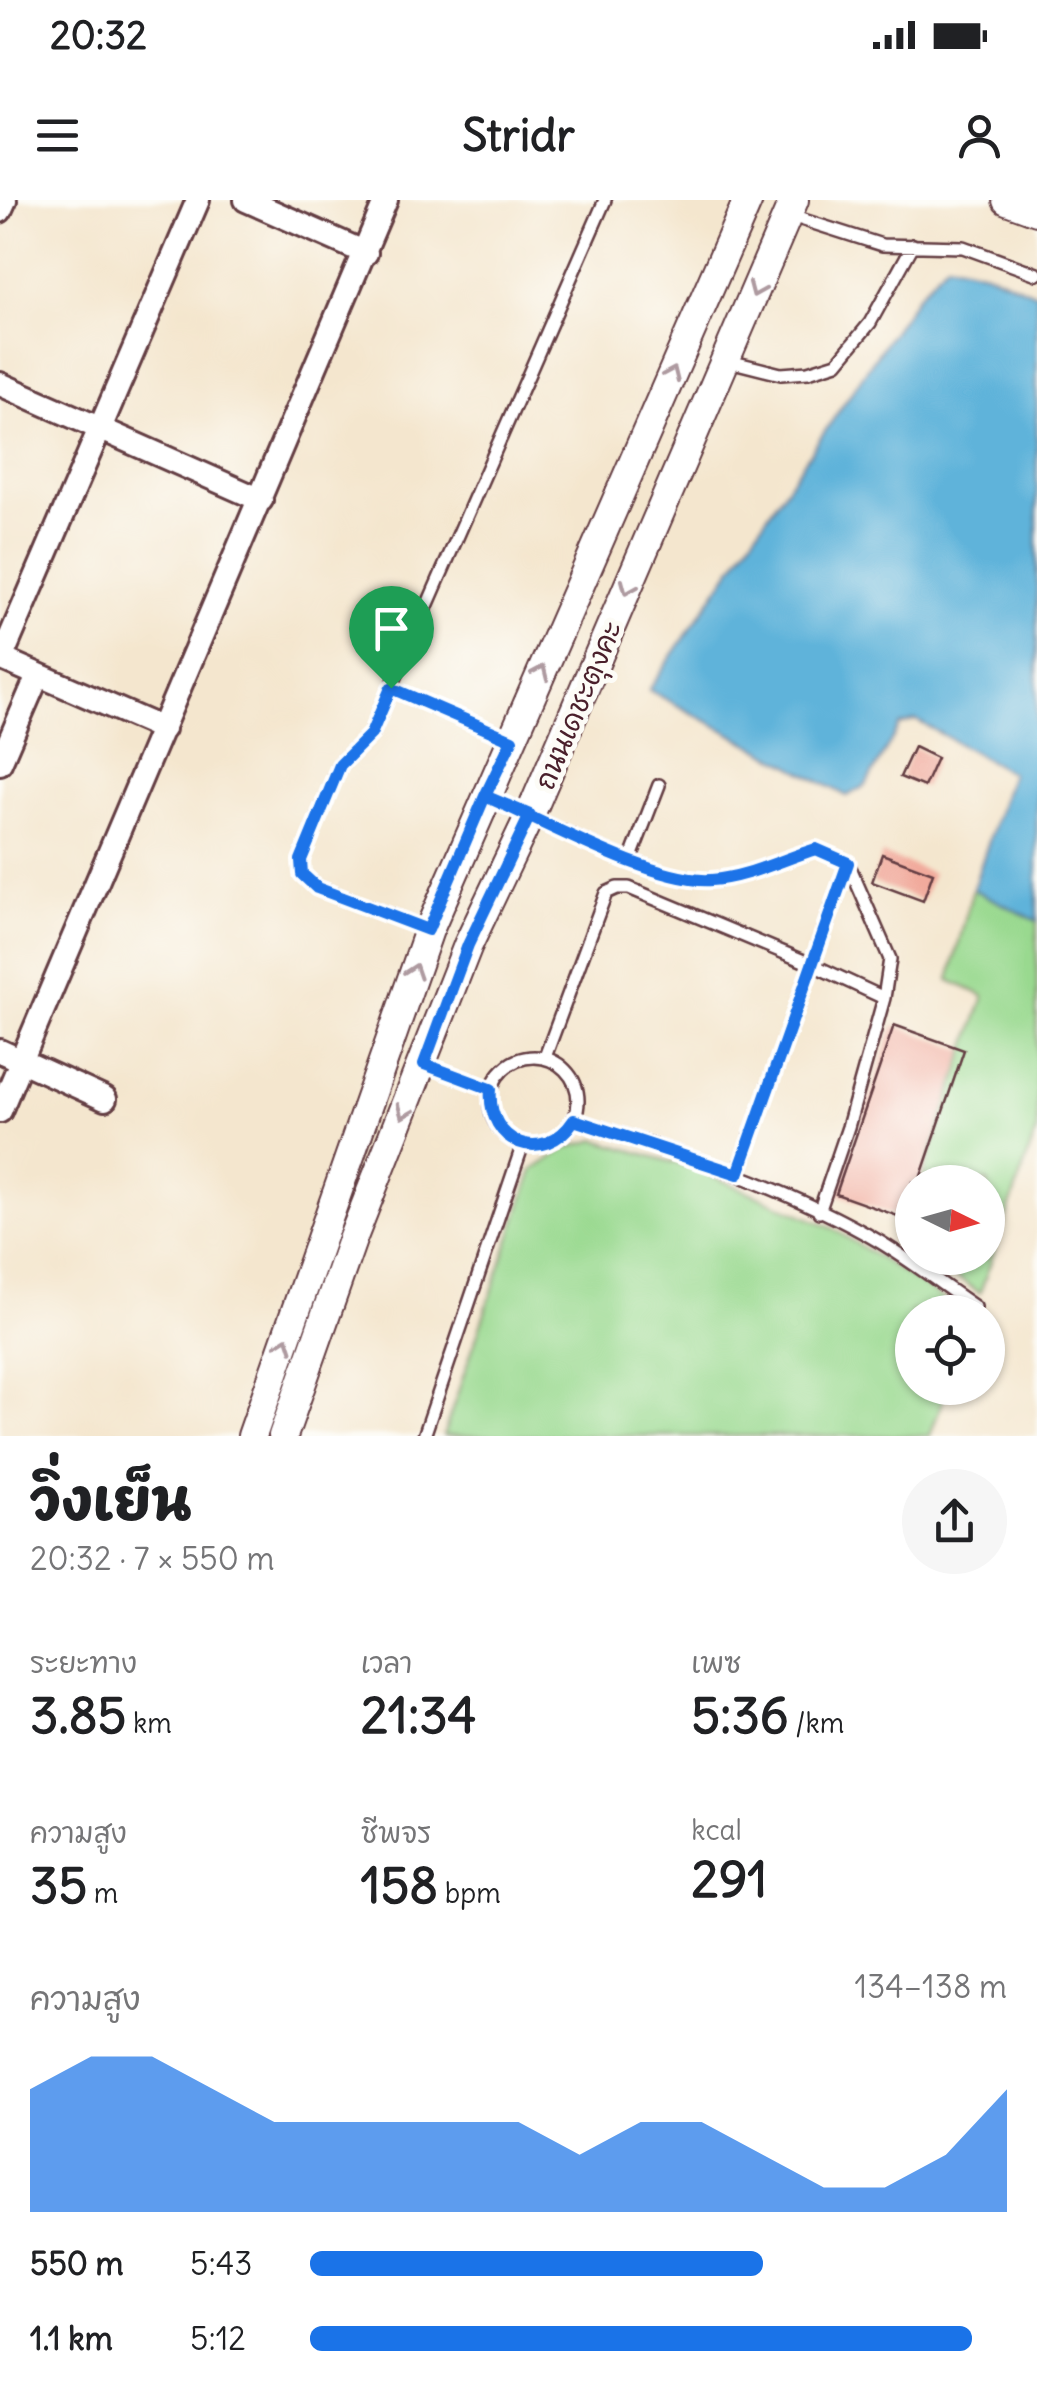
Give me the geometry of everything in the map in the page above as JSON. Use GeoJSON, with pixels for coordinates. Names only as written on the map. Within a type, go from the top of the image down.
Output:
{"type":"FeatureCollection","features":[{"type":"Feature","properties":{"kind":"street"},"geometry":{"type":"LineString","coordinates":[[0,210],[5,200]]}},
{"type":"Feature","properties":{"kind":"street"},"geometry":{"type":"LineString","coordinates":[[163,729],[0,658],[198,200]]}},
{"type":"Feature","properties":{"kind":"street"},"geometry":{"type":"LineString","coordinates":[[246,200],[366,253]]}},
{"type":"Feature","properties":{"kind":"street"},"geometry":{"type":"LineString","coordinates":[[0,1110],[11,1055],[163,729],[386,200]]}},
{"type":"Feature","properties":{"kind":"street","name":"ถนนเดชะตุงคะ"},"geometry":{"type":"LineString","coordinates":[[252,1436],[428,930],[748,200]]}},
{"type":"Feature","properties":{"kind":"street"},"geometry":{"type":"LineString","coordinates":[[1007,200],[1037,212]]}},
{"type":"Feature","properties":{"kind":"street","name":"ถนนเดชะตุงคะ"},"geometry":{"type":"LineString","coordinates":[[283,1436],[352,1240],[468,945],[530,815],[791,208]]}},
{"type":"Feature","properties":{"kind":"street"},"geometry":{"type":"LineString","coordinates":[[0,384],[261,500]]}},
{"type":"Feature","properties":{"kind":"street"},"geometry":{"type":"LineString","coordinates":[[0,764],[38,675]]}},
{"type":"Feature","properties":{"kind":"street"},"geometry":{"type":"LineString","coordinates":[[11,1055],[105,1100]]}},
{"type":"Feature","properties":{"kind":"lane"},"geometry":{"type":"LineString","coordinates":[[428,930],[317,888],[302,874],[301,860],[340,765],[371,734],[604,200]]}},
{"type":"Feature","properties":{"kind":"lane"},"geometry":{"type":"LineString","coordinates":[[791,208],[854,239],[882,245],[963,246],[1037,274]]}},
{"type":"Feature","properties":{"kind":"lane"},"geometry":{"type":"LineString","coordinates":[[726,360],[781,374],[808,372],[837,362],[870,322],[914,245]]}},
{"type":"Feature","properties":{"kind":"lane"},"geometry":{"type":"LineString","coordinates":[[391,688],[512,740]]}},
{"type":"Feature","properties":{"kind":"lane"},"geometry":{"type":"LineString","coordinates":[[630,860],[659,785]]}},
{"type":"Feature","properties":{"kind":"lane"},"geometry":{"type":"LineString","coordinates":[[485,796],[681,879],[714,880],[816,849],[848,863],[890,960],[884,998],[848,1127],[819,1212]]}},
{"type":"Feature","properties":{"kind":"lane"},"geometry":{"type":"LineString","coordinates":[[738,1174],[848,863]]}},
{"type":"Feature","properties":{"kind":"lane"},"geometry":{"type":"LineString","coordinates":[[545,1057],[606,893],[617,888],[630,888],[884,998]]}},
{"type":"Feature","properties":{"kind":"lane"},"geometry":{"type":"LineString","coordinates":[[532,1056],[545,1057],[560,1064],[577,1089],[574,1120],[558,1138],[535,1146],[523,1144],[510,1138],[492,1117],[491,1089],[506,1066],[532,1056]]}},
{"type":"Feature","properties":{"kind":"lane"},"geometry":{"type":"LineString","coordinates":[[424,1064],[491,1089]]}},
{"type":"Feature","properties":{"kind":"lane"},"geometry":{"type":"LineString","coordinates":[[574,1120],[738,1174],[879,1242],[957,1295]]}},
{"type":"Feature","properties":{"kind":"lane"},"geometry":{"type":"LineString","coordinates":[[424,1436],[523,1144]]}},
{"type":"Feature","properties":{"kind":"green space"},"geometry":{"type":"Polygon","coordinates":[[[973,889],[1037,921],[1037,1129],[1005,1221],[1005,1165],[927,1165],[984,996],[949,980],[973,889]]]}},
{"type":"Feature","properties":{"kind":"green space"},"geometry":{"type":"Polygon","coordinates":[[[596,1140],[696,1169],[832,1228],[895,1268],[895,1275],[906,1275],[937,1295],[895,1295],[895,1405],[941,1405],[930,1436],[443,1436],[533,1170],[567,1148],[596,1140]]]}},
{"type":"Feature","properties":{"kind":"green space"},"geometry":{"type":"Polygon","coordinates":[[[953,1275],[986,1275],[980,1293],[953,1275]]]}},
{"type":"Feature","properties":{"kind":"water"},"geometry":{"type":"Polygon","coordinates":[[[947,263],[986,272],[1037,294],[1037,921],[973,889],[1011,773],[916,720],[900,725],[866,785],[847,796],[649,690],[917,296],[947,263]]]}},
{"type":"Feature","properties":{"kind":"building"},"geometry":{"type":"Polygon","coordinates":[[[914,747],[937,758],[924,787],[900,777],[914,747]]]}},
{"type":"Feature","properties":{"kind":"building"},"geometry":{"type":"Polygon","coordinates":[[[882,854],[933,873],[923,901],[872,882],[882,854]]]}},
{"type":"Feature","properties":{"kind":"building"},"geometry":{"type":"Polygon","coordinates":[[[894,1025],[964,1050],[925,1165],[895,1165],[895,1215],[836,1194],[894,1025]]]}},
{"type":"Feature","properties":{"kind":"route"},"geometry":{"type":"LineString","coordinates":[[391,688],[371,734],[340,765],[301,860],[302,874],[317,888],[428,930],[485,796],[530,815],[630,860],[681,879],[714,880],[816,849],[848,863],[738,1174],[574,1120],[558,1138],[535,1146],[523,1144],[510,1138],[492,1117],[491,1089],[424,1064],[468,945],[530,815],[485,796],[512,740],[391,688]]}}]}
